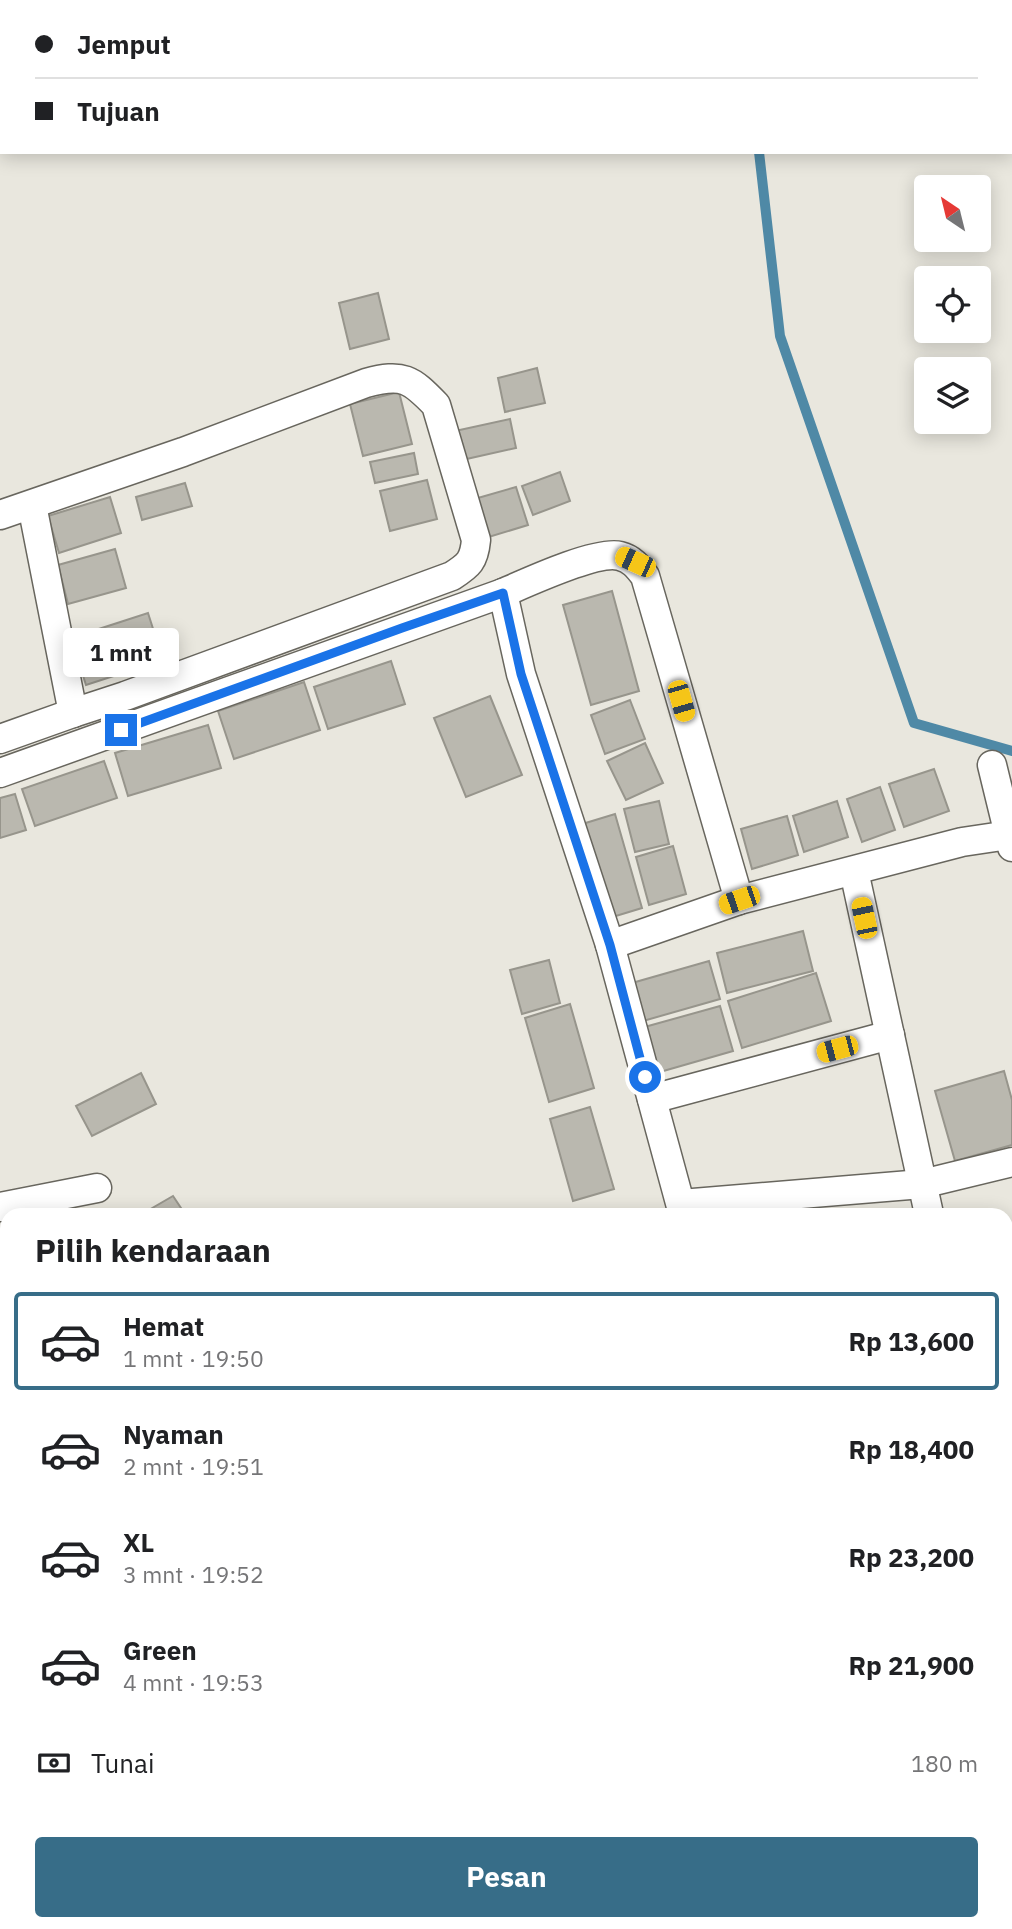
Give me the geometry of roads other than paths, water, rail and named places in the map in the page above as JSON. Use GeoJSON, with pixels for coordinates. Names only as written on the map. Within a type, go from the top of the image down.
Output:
{"type":"FeatureCollection","features":[{"type":"Feature","properties":{"kind":"street"},"geometry":{"type":"LineString","coordinates":[[0,515],[183,452],[366,383],[384,378],[405,379],[420,388],[436,405],[476,540],[475,555],[467,566],[452,576],[0,739]]}},
{"type":"Feature","properties":{"kind":"street"},"geometry":{"type":"LineString","coordinates":[[32,505],[73,713]]}},
{"type":"Feature","properties":{"kind":"street"},"geometry":{"type":"LineString","coordinates":[[0,773],[503,593],[558,569],[603,556],[618,555],[635,562],[645,576],[739,900]]}},
{"type":"Feature","properties":{"kind":"street"},"geometry":{"type":"LineString","coordinates":[[503,593],[521,674],[610,945],[682,1208]]}},
{"type":"Feature","properties":{"kind":"street"},"geometry":{"type":"LineString","coordinates":[[610,945],[739,900],[962,842],[1010,841],[992,765]]}},
{"type":"Feature","properties":{"kind":"street"},"geometry":{"type":"LineString","coordinates":[[854,871],[928,1208]]}},
{"type":"Feature","properties":{"kind":"street"},"geometry":{"type":"LineString","coordinates":[[652,1099],[890,1035]]}},
{"type":"Feature","properties":{"kind":"street"},"geometry":{"type":"LineString","coordinates":[[692,1208],[922,1184],[1012,1162]]}},
{"type":"Feature","properties":{"kind":"street"},"geometry":{"type":"LineString","coordinates":[[0,1207],[97,1188]]}},
{"type":"Feature","properties":{"kind":"waterway"},"geometry":{"type":"LineString","coordinates":[[759,154],[780,336],[914,723],[1012,751]]}}]}
